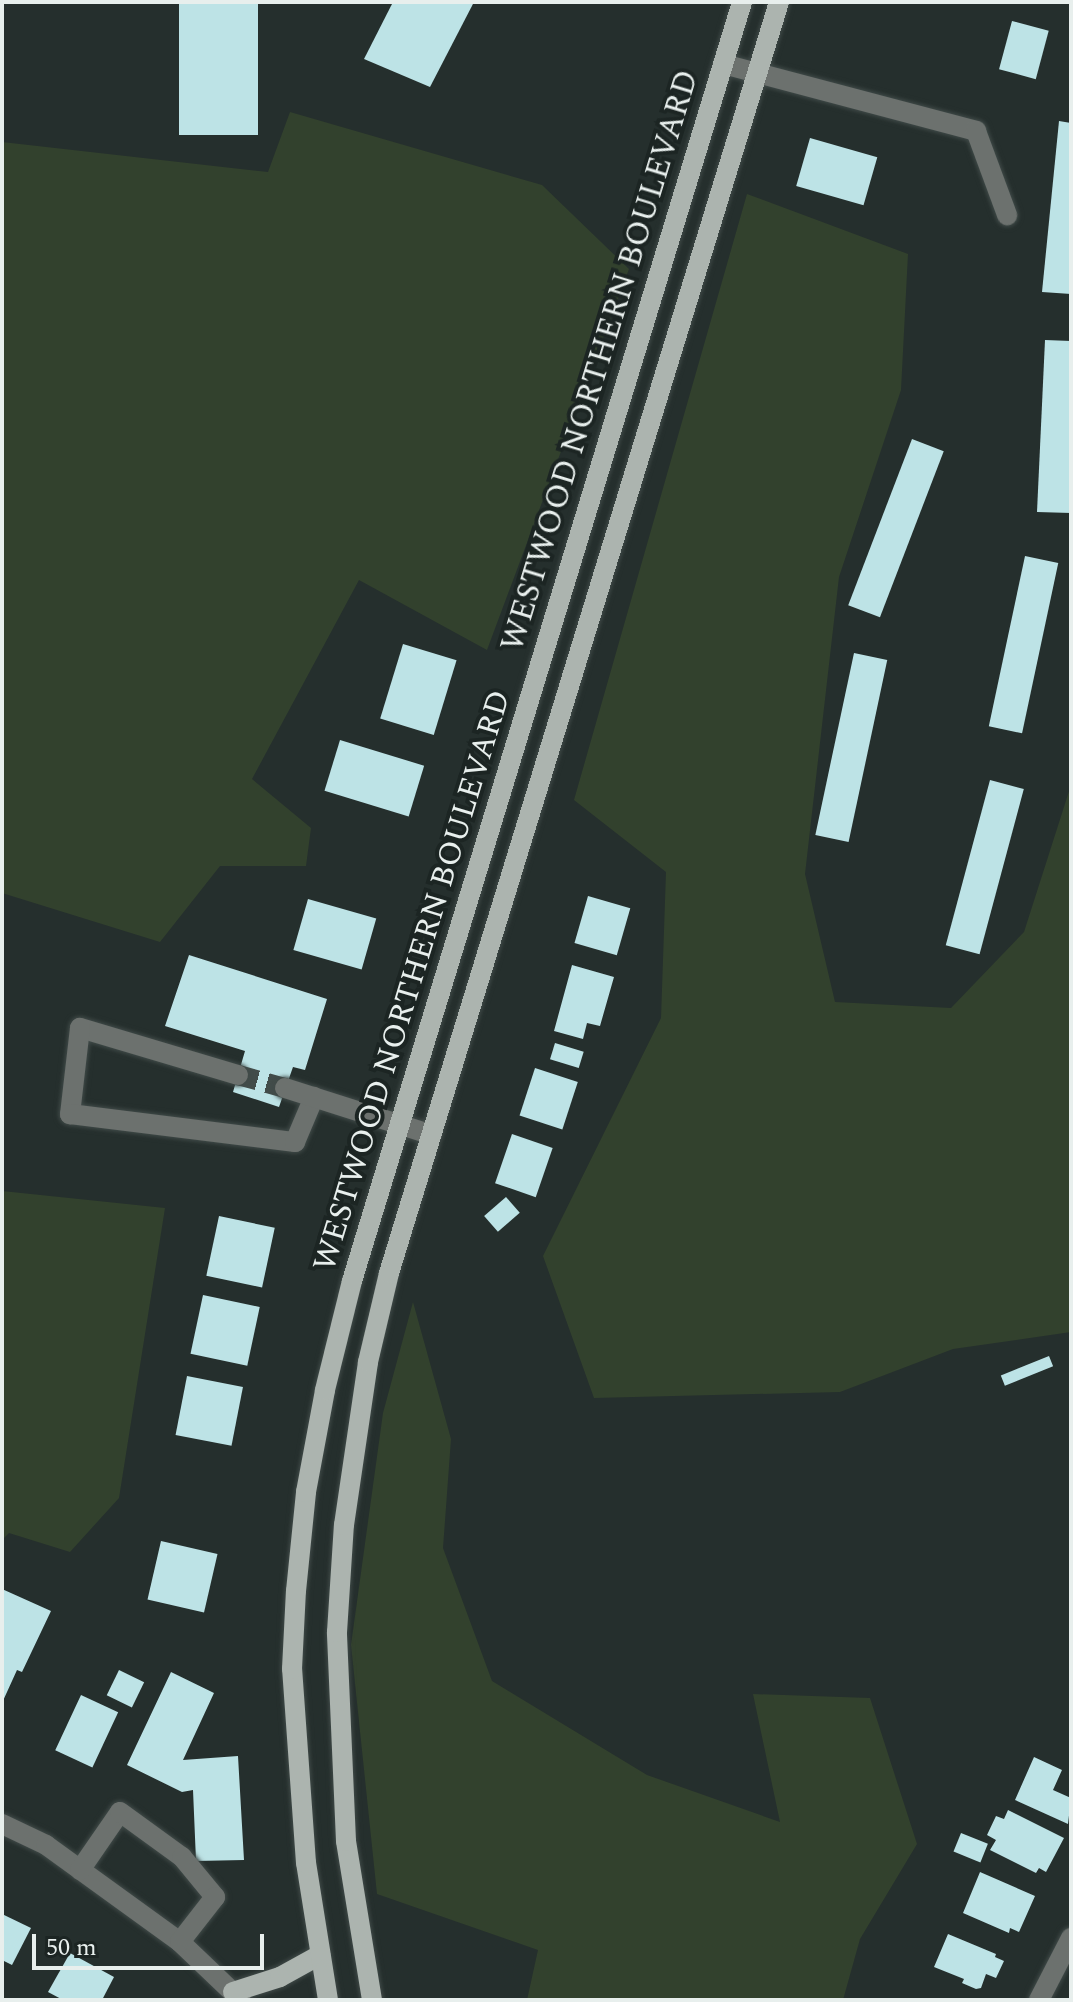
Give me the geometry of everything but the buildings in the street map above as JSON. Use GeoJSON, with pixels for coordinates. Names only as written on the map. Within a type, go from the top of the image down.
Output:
{"type":"FeatureCollection","features":[{"type":"Feature","properties":{"kind":"main road","name":"WESTWOOD NORTHERN BOULEVARD"},"geometry":{"type":"LineString","coordinates":[[328,2000],[297,1776],[292,1669],[306,1492],[325,1390],[352,1281],[742,2]]}},
{"type":"Feature","properties":{"kind":"main road","name":"WESTWOOD NORTHERN BOULEVARD"},"geometry":{"type":"LineString","coordinates":[[372,2000],[345,1825],[337,1632],[344,1525],[368,1362],[389,1273],[779,2]]}},
{"type":"Feature","properties":{"kind":"main road"},"geometry":{"type":"LineString","coordinates":[[237,1996],[320,1955]]}},
{"type":"Feature","properties":{"kind":"street"},"geometry":{"type":"LineString","coordinates":[[723,64],[976,131],[1007,215]]}},
{"type":"Feature","properties":{"kind":"street"},"geometry":{"type":"LineString","coordinates":[[238,1075],[80,1028],[70,1114],[295,1142],[314,1097]]}},
{"type":"Feature","properties":{"kind":"street"},"geometry":{"type":"LineString","coordinates":[[285,1088],[400,1122],[432,1135]]}},
{"type":"Feature","properties":{"kind":"street"},"geometry":{"type":"LineString","coordinates":[[80,1870],[120,1812],[182,1857],[215,1897],[180,1942]]}},
{"type":"Feature","properties":{"kind":"street"},"geometry":{"type":"LineString","coordinates":[[2,1824],[46,1845],[180,1942],[237,1996]]}},
{"type":"Feature","properties":{"kind":"street"},"geometry":{"type":"LineString","coordinates":[[1039,2000],[1071,1938]]}},
{"type":"Feature","properties":{"kind":"green space"},"geometry":{"type":"Polygon","coordinates":[[[290,112],[542,185],[629,269],[487,650],[359,580],[252,779],[311,828],[306,866],[220,866],[160,942],[2,893],[2,142],[268,172],[290,112]]]}},
{"type":"Feature","properties":{"kind":"green space"},"geometry":{"type":"Polygon","coordinates":[[[747,194],[908,254],[901,390],[839,577],[805,874],[835,1002],[951,1008],[1024,932],[1071,785],[1071,1332],[953,1349],[840,1392],[594,1398],[543,1256],[661,1018],[666,872],[574,800],[747,194]]]}},
{"type":"Feature","properties":{"kind":"green space"},"geometry":{"type":"Polygon","coordinates":[[[2,1191],[165,1208],[119,1498],[70,1552],[9,1533],[2,1540],[2,1191]]]}},
{"type":"Feature","properties":{"kind":"green space"},"geometry":{"type":"Polygon","coordinates":[[[413,1302],[451,1439],[443,1548],[492,1681],[647,1775],[780,1822],[753,1694],[870,1698],[917,1844],[860,1939],[843,2000],[527,2000],[538,1950],[377,1894],[351,1645],[383,1413],[413,1302]]]}},
{"type":"Feature","properties":{"kind":"tunnel"},"geometry":{"type":"LineString","coordinates":[[238,1075],[285,1088]]}}]}
